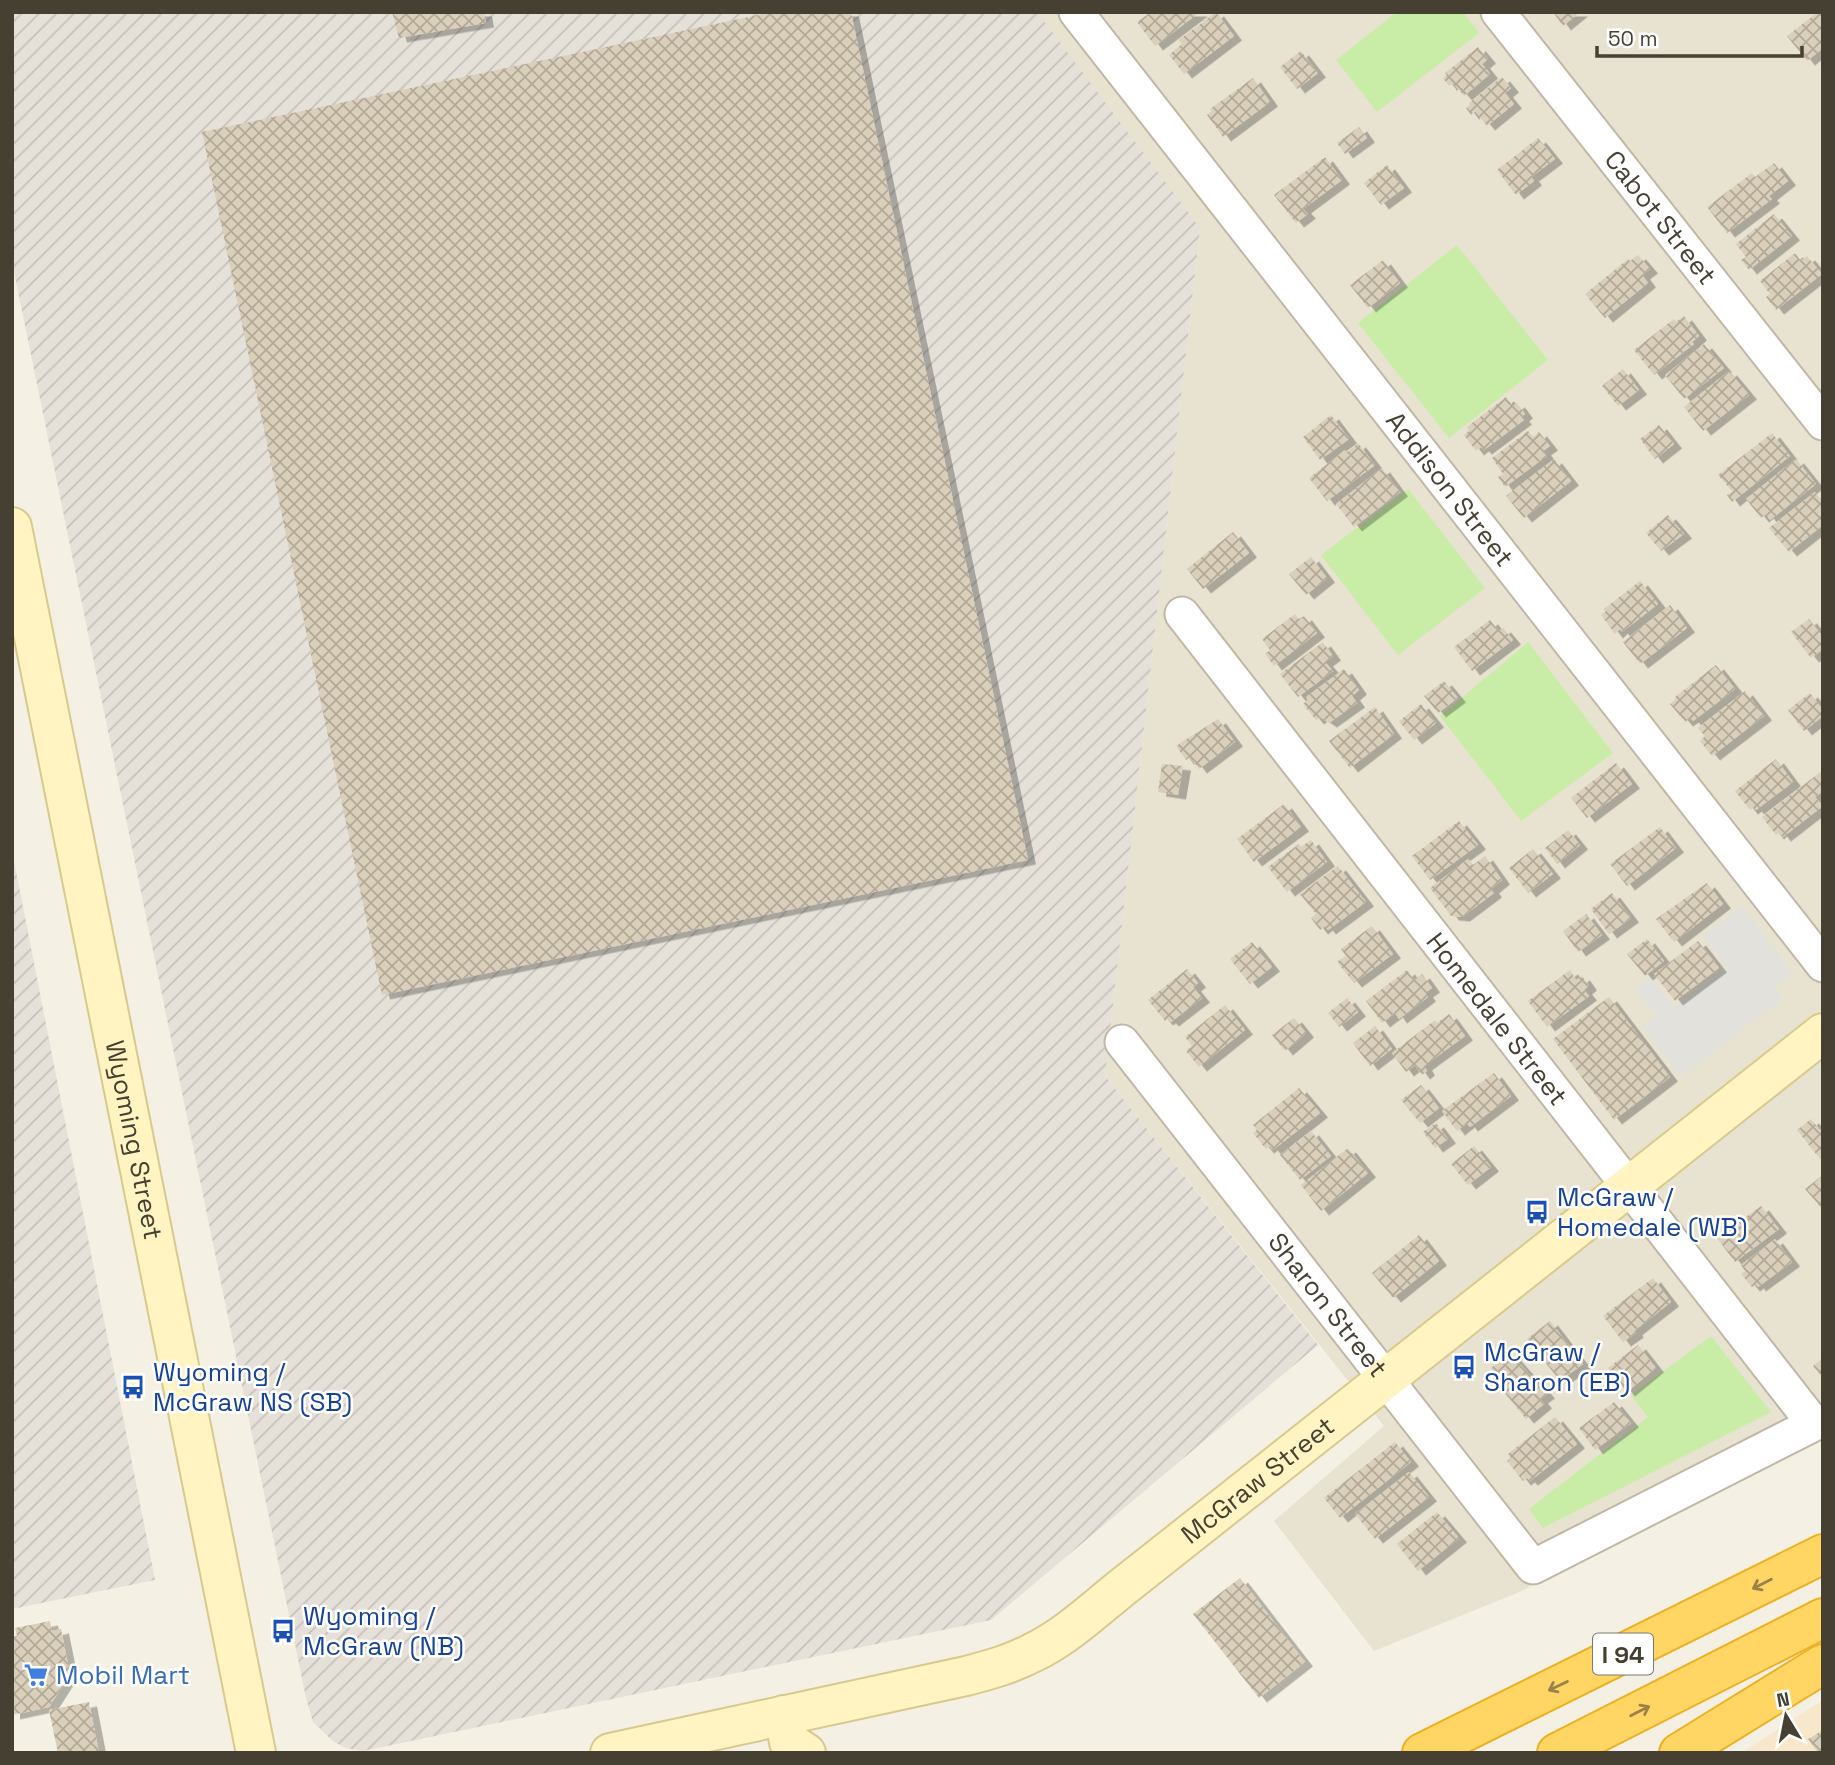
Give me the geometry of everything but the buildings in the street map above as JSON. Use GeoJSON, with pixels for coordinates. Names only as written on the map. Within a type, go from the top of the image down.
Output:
{"type":"FeatureCollection","features":[{"type":"Feature","properties":{"kind":"highway","name":"I 94"},"geometry":{"type":"LineString","coordinates":[[1422,1753],[1823,1553]]}},
{"type":"Feature","properties":{"kind":"highway","name":"I 94"},"geometry":{"type":"LineString","coordinates":[[1557,1753],[1823,1618]]}},
{"type":"Feature","properties":{"kind":"highway"},"geometry":{"type":"LineString","coordinates":[[1679,1753],[1823,1664]]}},
{"type":"Feature","properties":{"kind":"street","name":"Addison Street"},"geometry":{"type":"LineString","coordinates":[[1076,12],[1823,965]]}},
{"type":"Feature","properties":{"kind":"street","name":"Cabot Street"},"geometry":{"type":"LineString","coordinates":[[1498,12],[1823,423]]}},
{"type":"Feature","properties":{"kind":"street","name":"Wyoming Street"},"geometry":{"type":"LineString","coordinates":[[12,527],[256,1753]]}},
{"type":"Feature","properties":{"kind":"street","name":"Homedale Street"},"geometry":{"type":"LineString","coordinates":[[1182,614],[1814,1424],[1533,1567]]}},
{"type":"Feature","properties":{"kind":"street","name":"McGraw Street"},"geometry":{"type":"LineString","coordinates":[[610,1753],[966,1676],[1000,1667],[1034,1652],[1062,1635],[1823,1033]]}},
{"type":"Feature","properties":{"kind":"street","name":"Sharon Street"},"geometry":{"type":"LineString","coordinates":[[1122,1042],[1533,1567]]}},
{"type":"Feature","properties":{"kind":"street"},"geometry":{"type":"LineString","coordinates":[[784,1715],[789,1742],[806,1753]]}},
{"type":"Feature","properties":{"kind":"shaded area"},"geometry":{"type":"Polygon","coordinates":[[[12,12],[1037,12],[1200,228],[1105,1076],[1318,1345],[991,1620],[363,1751],[346,1748],[334,1742],[313,1722],[12,262],[12,12]]]}},
{"type":"Feature","properties":{"kind":"shaded area"},"geometry":{"type":"Polygon","coordinates":[[[1032,12],[1823,12],[1823,1428],[1774,1461],[1517,1593],[1374,1651],[1274,1521],[1384,1426],[1105,1076],[1200,228],[1032,12]]]}},
{"type":"Feature","properties":{"kind":"shaded area"},"geometry":{"type":"Polygon","coordinates":[[[12,851],[155,1580],[12,1609],[12,851]]]}},
{"type":"Feature","properties":{"kind":"shaded area"},"geometry":{"type":"Polygon","coordinates":[[[1742,906],[1792,973],[1774,987],[1783,999],[1681,1076],[1642,1026],[1656,1015],[1636,988],[1651,977],[1675,1007],[1727,968],[1703,936],[1742,906]]]}},
{"type":"Feature","properties":{"kind":"shaded area"},"geometry":{"type":"Polygon","coordinates":[[[1823,1700],[1823,1753],[1741,1753],[1823,1700]]]}},
{"type":"Feature","properties":{"kind":"green space"},"geometry":{"type":"Polygon","coordinates":[[[1397,12],[1463,12],[1479,33],[1377,112],[1336,60],[1397,12]]]}},
{"type":"Feature","properties":{"kind":"green space"},"geometry":{"type":"Polygon","coordinates":[[[1457,245],[1548,360],[1449,438],[1358,323],[1457,245]]]}},
{"type":"Feature","properties":{"kind":"green space"},"geometry":{"type":"Polygon","coordinates":[[[1408,489],[1485,588],[1398,655],[1321,555],[1408,489]]]}},
{"type":"Feature","properties":{"kind":"green space"},"geometry":{"type":"Polygon","coordinates":[[[1528,642],[1613,753],[1521,821],[1440,716],[1528,642]]]}},
{"type":"Feature","properties":{"kind":"green space"},"geometry":{"type":"Polygon","coordinates":[[[1711,1336],[1771,1412],[1543,1528],[1529,1509],[1648,1417],[1631,1395],[1711,1336]]]}},
{"type":"Feature","properties":{"kind":"place","name":"McGraw / Homedale (WB)"},"geometry":{"type":"Point","coordinates":[1537,1212]}},
{"type":"Feature","properties":{"kind":"place","name":"McGraw / Sharon (EB)"},"geometry":{"type":"Point","coordinates":[1464,1367]}},
{"type":"Feature","properties":{"kind":"place","name":"Wyoming / McGraw NS (SB)"},"geometry":{"type":"Point","coordinates":[133,1387]}},
{"type":"Feature","properties":{"kind":"place","name":"Wyoming / McGraw (NB)"},"geometry":{"type":"Point","coordinates":[283,1631]}},
{"type":"Feature","properties":{"kind":"place","name":"Mobil Mart"},"geometry":{"type":"Point","coordinates":[36,1675]}}]}
